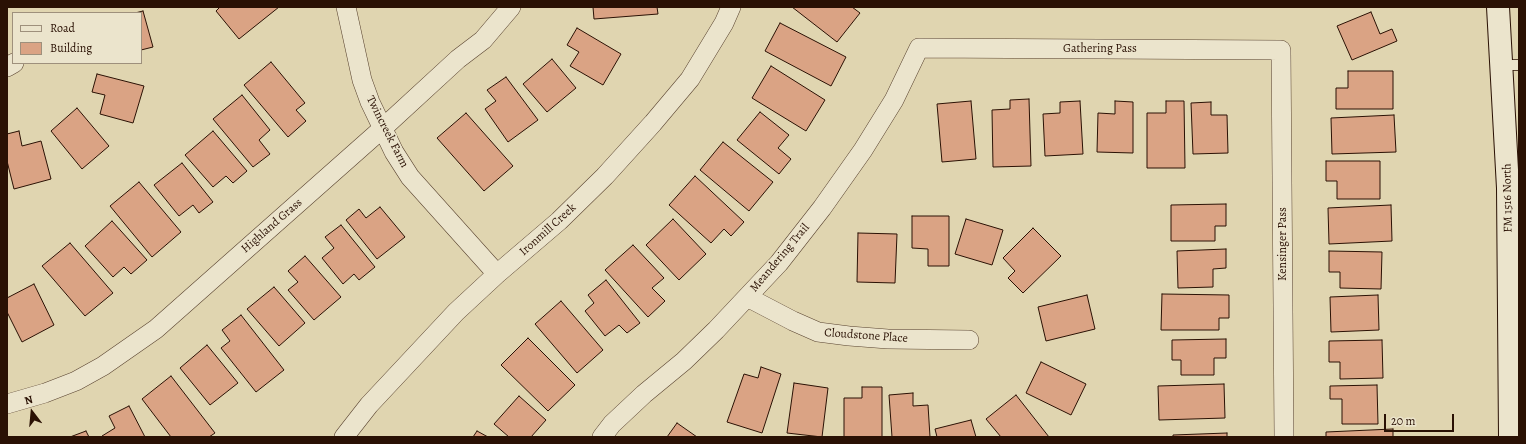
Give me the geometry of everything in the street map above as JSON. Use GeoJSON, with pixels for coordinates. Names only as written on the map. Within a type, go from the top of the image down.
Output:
{"type":"FeatureCollection","features":[{"type":"Feature","properties":{"kind":"main road","name":"FM 1516 North"},"geometry":{"type":"LineString","coordinates":[[1498,7],[1510,65],[1508,188],[1510,437]]}},
{"type":"Feature","properties":{"kind":"street","name":"Twincreek Farm"},"geometry":{"type":"LineString","coordinates":[[346,7],[362,80],[394,152],[410,177],[497,274]]}},
{"type":"Feature","properties":{"kind":"street","name":"Highland Grass"},"geometry":{"type":"LineString","coordinates":[[7,404],[45,393],[76,381],[103,366],[156,329],[383,128],[458,59],[483,40],[511,7]]}},
{"type":"Feature","properties":{"kind":"street","name":"Ironmill Creek"},"geometry":{"type":"LineString","coordinates":[[344,437],[369,405],[456,312],[564,216],[605,176],[653,123],[690,78],[724,23],[731,7]]}},
{"type":"Feature","properties":{"kind":"street","name":"Gathering Pass"},"geometry":{"type":"LineString","coordinates":[[919,48],[1281,50]]}},
{"type":"Feature","properties":{"kind":"street","name":"Meandering Trail"},"geometry":{"type":"LineString","coordinates":[[602,437],[612,424],[644,394],[684,361],[779,263],[822,208],[864,150],[894,100],[919,48]]}},
{"type":"Feature","properties":{"kind":"street","name":"Kensinger Pass"},"geometry":{"type":"LineString","coordinates":[[1281,50],[1284,437]]}},
{"type":"Feature","properties":{"kind":"street","name":"Cloudstone Place"},"geometry":{"type":"LineString","coordinates":[[746,298],[818,332],[888,339],[969,340]]}},
{"type":"Feature","properties":{"kind":"building"},"geometry":{"type":"Polygon","coordinates":[[[220,7],[279,7],[239,39],[216,11],[220,7]]]}},
{"type":"Feature","properties":{"kind":"building"},"geometry":{"type":"Polygon","coordinates":[[[593,7],[657,7],[658,14],[594,19],[593,7]]]}},
{"type":"Feature","properties":{"kind":"building"},"geometry":{"type":"Polygon","coordinates":[[[792,7],[852,7],[860,13],[837,42],[792,7]]]}},
{"type":"Feature","properties":{"kind":"building"},"geometry":{"type":"Polygon","coordinates":[[[143,11],[153,47],[142,50],[142,12],[139,12],[143,11]]]}},
{"type":"Feature","properties":{"kind":"building"},"geometry":{"type":"Polygon","coordinates":[[[1371,12],[1380,34],[1392,29],[1397,41],[1352,60],[1337,26],[1371,12]]]}},
{"type":"Feature","properties":{"kind":"building"},"geometry":{"type":"Polygon","coordinates":[[[780,23],[846,57],[831,86],[765,51],[780,23]]]}},
{"type":"Feature","properties":{"kind":"building"},"geometry":{"type":"Polygon","coordinates":[[[577,28],[621,54],[603,85],[570,66],[579,52],[567,45],[577,28]]]}},
{"type":"Feature","properties":{"kind":"building"},"geometry":{"type":"Polygon","coordinates":[[[552,59],[576,88],[547,112],[523,84],[552,59]]]}},
{"type":"Feature","properties":{"kind":"building"},"geometry":{"type":"Polygon","coordinates":[[[271,62],[305,103],[296,110],[306,121],[288,137],[244,85],[271,62]]]}},
{"type":"Feature","properties":{"kind":"building"},"geometry":{"type":"Polygon","coordinates":[[[771,66],[825,100],[806,131],[752,98],[771,66]]]}},
{"type":"Feature","properties":{"kind":"building"},"geometry":{"type":"Polygon","coordinates":[[[1348,71],[1393,71],[1393,109],[1336,109],[1336,88],[1348,88],[1348,71]]]}},
{"type":"Feature","properties":{"kind":"building"},"geometry":{"type":"Polygon","coordinates":[[[97,74],[144,86],[133,123],[100,114],[105,95],[92,92],[97,74]]]}},
{"type":"Feature","properties":{"kind":"building"},"geometry":{"type":"Polygon","coordinates":[[[506,77],[538,120],[508,142],[485,109],[496,101],[487,90],[506,77]]]}},
{"type":"Feature","properties":{"kind":"building"},"geometry":{"type":"Polygon","coordinates":[[[242,95],[270,130],[259,140],[270,154],[253,167],[213,119],[242,95]]]}},
{"type":"Feature","properties":{"kind":"building"},"geometry":{"type":"Polygon","coordinates":[[[1029,99],[1031,166],[993,167],[992,110],[1010,109],[1010,100],[1029,99]]]}},
{"type":"Feature","properties":{"kind":"building"},"geometry":{"type":"Polygon","coordinates":[[[971,101],[976,159],[942,162],[937,104],[971,101]]]}},
{"type":"Feature","properties":{"kind":"building"},"geometry":{"type":"Polygon","coordinates":[[[1080,101],[1083,154],[1045,156],[1043,114],[1060,113],[1060,102],[1080,101]]]}},
{"type":"Feature","properties":{"kind":"building"},"geometry":{"type":"Polygon","coordinates":[[[1115,101],[1133,102],[1133,153],[1097,152],[1098,113],[1115,114],[1115,101]]]}},
{"type":"Feature","properties":{"kind":"building"},"geometry":{"type":"Polygon","coordinates":[[[1166,101],[1184,101],[1185,168],[1147,168],[1147,113],[1166,113],[1166,101]]]}},
{"type":"Feature","properties":{"kind":"building"},"geometry":{"type":"Polygon","coordinates":[[[1211,102],[1211,115],[1227,115],[1228,153],[1193,154],[1191,103],[1211,102]]]}},
{"type":"Feature","properties":{"kind":"building"},"geometry":{"type":"Polygon","coordinates":[[[77,108],[109,146],[82,169],[51,131],[77,108]]]}},
{"type":"Feature","properties":{"kind":"building"},"geometry":{"type":"Polygon","coordinates":[[[760,112],[789,135],[778,148],[791,159],[779,174],[737,140],[760,112]]]}},
{"type":"Feature","properties":{"kind":"building"},"geometry":{"type":"Polygon","coordinates":[[[466,113],[513,166],[484,191],[437,138],[466,113]]]}},
{"type":"Feature","properties":{"kind":"building"},"geometry":{"type":"Polygon","coordinates":[[[1394,115],[1396,152],[1332,154],[1331,118],[1394,115]]]}},
{"type":"Feature","properties":{"kind":"building"},"geometry":{"type":"Polygon","coordinates":[[[19,131],[22,146],[41,141],[51,179],[14,189],[7,161],[7,134],[19,131]]]}},
{"type":"Feature","properties":{"kind":"building"},"geometry":{"type":"Polygon","coordinates":[[[213,131],[247,171],[233,183],[226,176],[213,187],[185,155],[213,131]]]}},
{"type":"Feature","properties":{"kind":"building"},"geometry":{"type":"Polygon","coordinates":[[[723,142],[773,182],[749,211],[700,170],[723,142]]]}},
{"type":"Feature","properties":{"kind":"building"},"geometry":{"type":"Polygon","coordinates":[[[1326,161],[1380,161],[1380,199],[1337,199],[1337,181],[1326,181],[1326,161]]]}},
{"type":"Feature","properties":{"kind":"building"},"geometry":{"type":"Polygon","coordinates":[[[182,163],[213,202],[199,213],[193,205],[179,216],[154,185],[182,163]]]}},
{"type":"Feature","properties":{"kind":"building"},"geometry":{"type":"Polygon","coordinates":[[[695,176],[744,222],[731,236],[724,229],[711,243],[669,205],[695,176]]]}},
{"type":"Feature","properties":{"kind":"building"},"geometry":{"type":"Polygon","coordinates":[[[139,182],[181,232],[152,257],[110,206],[139,182]]]}},
{"type":"Feature","properties":{"kind":"building"},"geometry":{"type":"Polygon","coordinates":[[[1226,204],[1226,226],[1215,226],[1215,241],[1171,241],[1171,205],[1226,204]]]}},
{"type":"Feature","properties":{"kind":"building"},"geometry":{"type":"Polygon","coordinates":[[[1391,205],[1392,241],[1329,244],[1328,208],[1391,205]]]}},
{"type":"Feature","properties":{"kind":"building"},"geometry":{"type":"Polygon","coordinates":[[[380,207],[405,237],[377,259],[346,220],[359,209],[366,218],[380,207]]]}},
{"type":"Feature","properties":{"kind":"building"},"geometry":{"type":"Polygon","coordinates":[[[912,216],[949,216],[949,266],[928,266],[928,249],[912,248],[912,216]]]}},
{"type":"Feature","properties":{"kind":"building"},"geometry":{"type":"Polygon","coordinates":[[[673,219],[706,254],[679,280],[646,245],[673,219]]]}},
{"type":"Feature","properties":{"kind":"building"},"geometry":{"type":"Polygon","coordinates":[[[966,219],[1003,230],[992,265],[955,254],[966,219]]]}},
{"type":"Feature","properties":{"kind":"building"},"geometry":{"type":"Polygon","coordinates":[[[112,221],[147,260],[131,274],[124,267],[113,277],[85,246],[112,221]]]}},
{"type":"Feature","properties":{"kind":"building"},"geometry":{"type":"Polygon","coordinates":[[[341,225],[375,267],[359,280],[354,274],[343,284],[322,258],[334,248],[325,237],[341,225]]]}},
{"type":"Feature","properties":{"kind":"building"},"geometry":{"type":"Polygon","coordinates":[[[1033,228],[1061,256],[1023,293],[1008,278],[1015,271],[1003,258],[1033,228]]]}},
{"type":"Feature","properties":{"kind":"building"},"geometry":{"type":"Polygon","coordinates":[[[858,233],[897,234],[895,283],[857,282],[858,233]]]}},
{"type":"Feature","properties":{"kind":"building"},"geometry":{"type":"Polygon","coordinates":[[[70,243],[113,293],[85,316],[42,266],[70,243]]]}},
{"type":"Feature","properties":{"kind":"building"},"geometry":{"type":"Polygon","coordinates":[[[633,245],[664,278],[652,288],[665,301],[648,317],[605,270],[633,245]]]}},
{"type":"Feature","properties":{"kind":"building"},"geometry":{"type":"Polygon","coordinates":[[[1226,249],[1226,268],[1213,269],[1213,287],[1178,288],[1177,251],[1226,249]]]}},
{"type":"Feature","properties":{"kind":"building"},"geometry":{"type":"Polygon","coordinates":[[[1329,251],[1382,252],[1381,289],[1340,288],[1340,272],[1329,272],[1329,251]]]}},
{"type":"Feature","properties":{"kind":"building"},"geometry":{"type":"Polygon","coordinates":[[[305,256],[341,297],[314,320],[288,290],[298,282],[288,271],[305,256]]]}},
{"type":"Feature","properties":{"kind":"building"},"geometry":{"type":"Polygon","coordinates":[[[606,280],[640,323],[627,333],[619,325],[605,336],[585,311],[594,303],[588,295],[606,280]]]}},
{"type":"Feature","properties":{"kind":"building"},"geometry":{"type":"Polygon","coordinates":[[[34,284],[54,325],[22,342],[7,312],[7,298],[34,284]]]}},
{"type":"Feature","properties":{"kind":"building"},"geometry":{"type":"Polygon","coordinates":[[[274,287],[305,323],[279,346],[247,309],[274,287]]]}},
{"type":"Feature","properties":{"kind":"building"},"geometry":{"type":"Polygon","coordinates":[[[1162,294],[1229,295],[1229,318],[1219,318],[1219,330],[1161,330],[1162,294]]]}},
{"type":"Feature","properties":{"kind":"building"},"geometry":{"type":"Polygon","coordinates":[[[1087,295],[1095,329],[1046,341],[1038,307],[1087,295]]]}},
{"type":"Feature","properties":{"kind":"building"},"geometry":{"type":"Polygon","coordinates":[[[1378,295],[1379,330],[1331,332],[1330,297],[1378,295]]]}},
{"type":"Feature","properties":{"kind":"building"},"geometry":{"type":"Polygon","coordinates":[[[561,301],[603,350],[577,373],[535,324],[561,301]]]}},
{"type":"Feature","properties":{"kind":"building"},"geometry":{"type":"Polygon","coordinates":[[[241,315],[284,370],[256,392],[221,348],[230,341],[222,330],[241,315]]]}},
{"type":"Feature","properties":{"kind":"building"},"geometry":{"type":"Polygon","coordinates":[[[528,338],[575,385],[548,411],[501,365],[528,338]]]}},
{"type":"Feature","properties":{"kind":"building"},"geometry":{"type":"Polygon","coordinates":[[[1226,339],[1226,358],[1214,358],[1214,375],[1181,375],[1181,360],[1172,360],[1172,340],[1226,339]]]}},
{"type":"Feature","properties":{"kind":"building"},"geometry":{"type":"Polygon","coordinates":[[[1382,340],[1383,378],[1340,379],[1340,362],[1329,362],[1329,341],[1382,340]]]}},
{"type":"Feature","properties":{"kind":"building"},"geometry":{"type":"Polygon","coordinates":[[[207,345],[238,383],[210,405],[180,368],[207,345]]]}},
{"type":"Feature","properties":{"kind":"building"},"geometry":{"type":"Polygon","coordinates":[[[1041,362],[1086,384],[1071,415],[1026,393],[1041,362]]]}},
{"type":"Feature","properties":{"kind":"building"},"geometry":{"type":"Polygon","coordinates":[[[761,367],[781,374],[762,433],[727,422],[744,374],[758,378],[761,367]]]}},
{"type":"Feature","properties":{"kind":"building"},"geometry":{"type":"Polygon","coordinates":[[[171,376],[215,433],[209,437],[171,437],[142,399],[171,376]]]}},
{"type":"Feature","properties":{"kind":"building"},"geometry":{"type":"Polygon","coordinates":[[[794,383],[828,388],[822,437],[787,433],[794,383]]]}},
{"type":"Feature","properties":{"kind":"building"},"geometry":{"type":"Polygon","coordinates":[[[1224,384],[1225,418],[1159,420],[1158,386],[1224,384]]]}},
{"type":"Feature","properties":{"kind":"building"},"geometry":{"type":"Polygon","coordinates":[[[1377,385],[1378,424],[1342,424],[1342,399],[1330,399],[1330,386],[1377,385]]]}},
{"type":"Feature","properties":{"kind":"building"},"geometry":{"type":"Polygon","coordinates":[[[862,387],[882,387],[882,437],[844,437],[844,398],[862,398],[862,387]]]}},
{"type":"Feature","properties":{"kind":"building"},"geometry":{"type":"Polygon","coordinates":[[[913,393],[913,406],[928,405],[930,437],[892,437],[889,395],[913,393]]]}},
{"type":"Feature","properties":{"kind":"building"},"geometry":{"type":"Polygon","coordinates":[[[1016,395],[1049,437],[1001,437],[986,419],[1016,395]]]}},
{"type":"Feature","properties":{"kind":"building"},"geometry":{"type":"Polygon","coordinates":[[[519,396],[546,420],[531,437],[509,437],[494,424],[519,396]]]}},
{"type":"Feature","properties":{"kind":"building"},"geometry":{"type":"Polygon","coordinates":[[[129,406],[145,437],[102,437],[115,428],[109,416],[129,406]]]}},
{"type":"Feature","properties":{"kind":"building"},"geometry":{"type":"Polygon","coordinates":[[[971,420],[976,437],[937,437],[935,429],[971,420]]]}},
{"type":"Feature","properties":{"kind":"building"},"geometry":{"type":"Polygon","coordinates":[[[677,423],[697,437],[667,437],[677,423]]]}},
{"type":"Feature","properties":{"kind":"building"},"geometry":{"type":"Polygon","coordinates":[[[1393,429],[1393,437],[1326,437],[1326,432],[1393,429]]]}},
{"type":"Feature","properties":{"kind":"building"},"geometry":{"type":"Polygon","coordinates":[[[86,431],[89,437],[70,437],[86,431]]]}},
{"type":"Feature","properties":{"kind":"building"},"geometry":{"type":"Polygon","coordinates":[[[477,431],[488,437],[473,437],[477,431]]]}},
{"type":"Feature","properties":{"kind":"building"},"geometry":{"type":"Polygon","coordinates":[[[1227,433],[1227,437],[1173,437],[1173,435],[1227,433]]]}}]}
